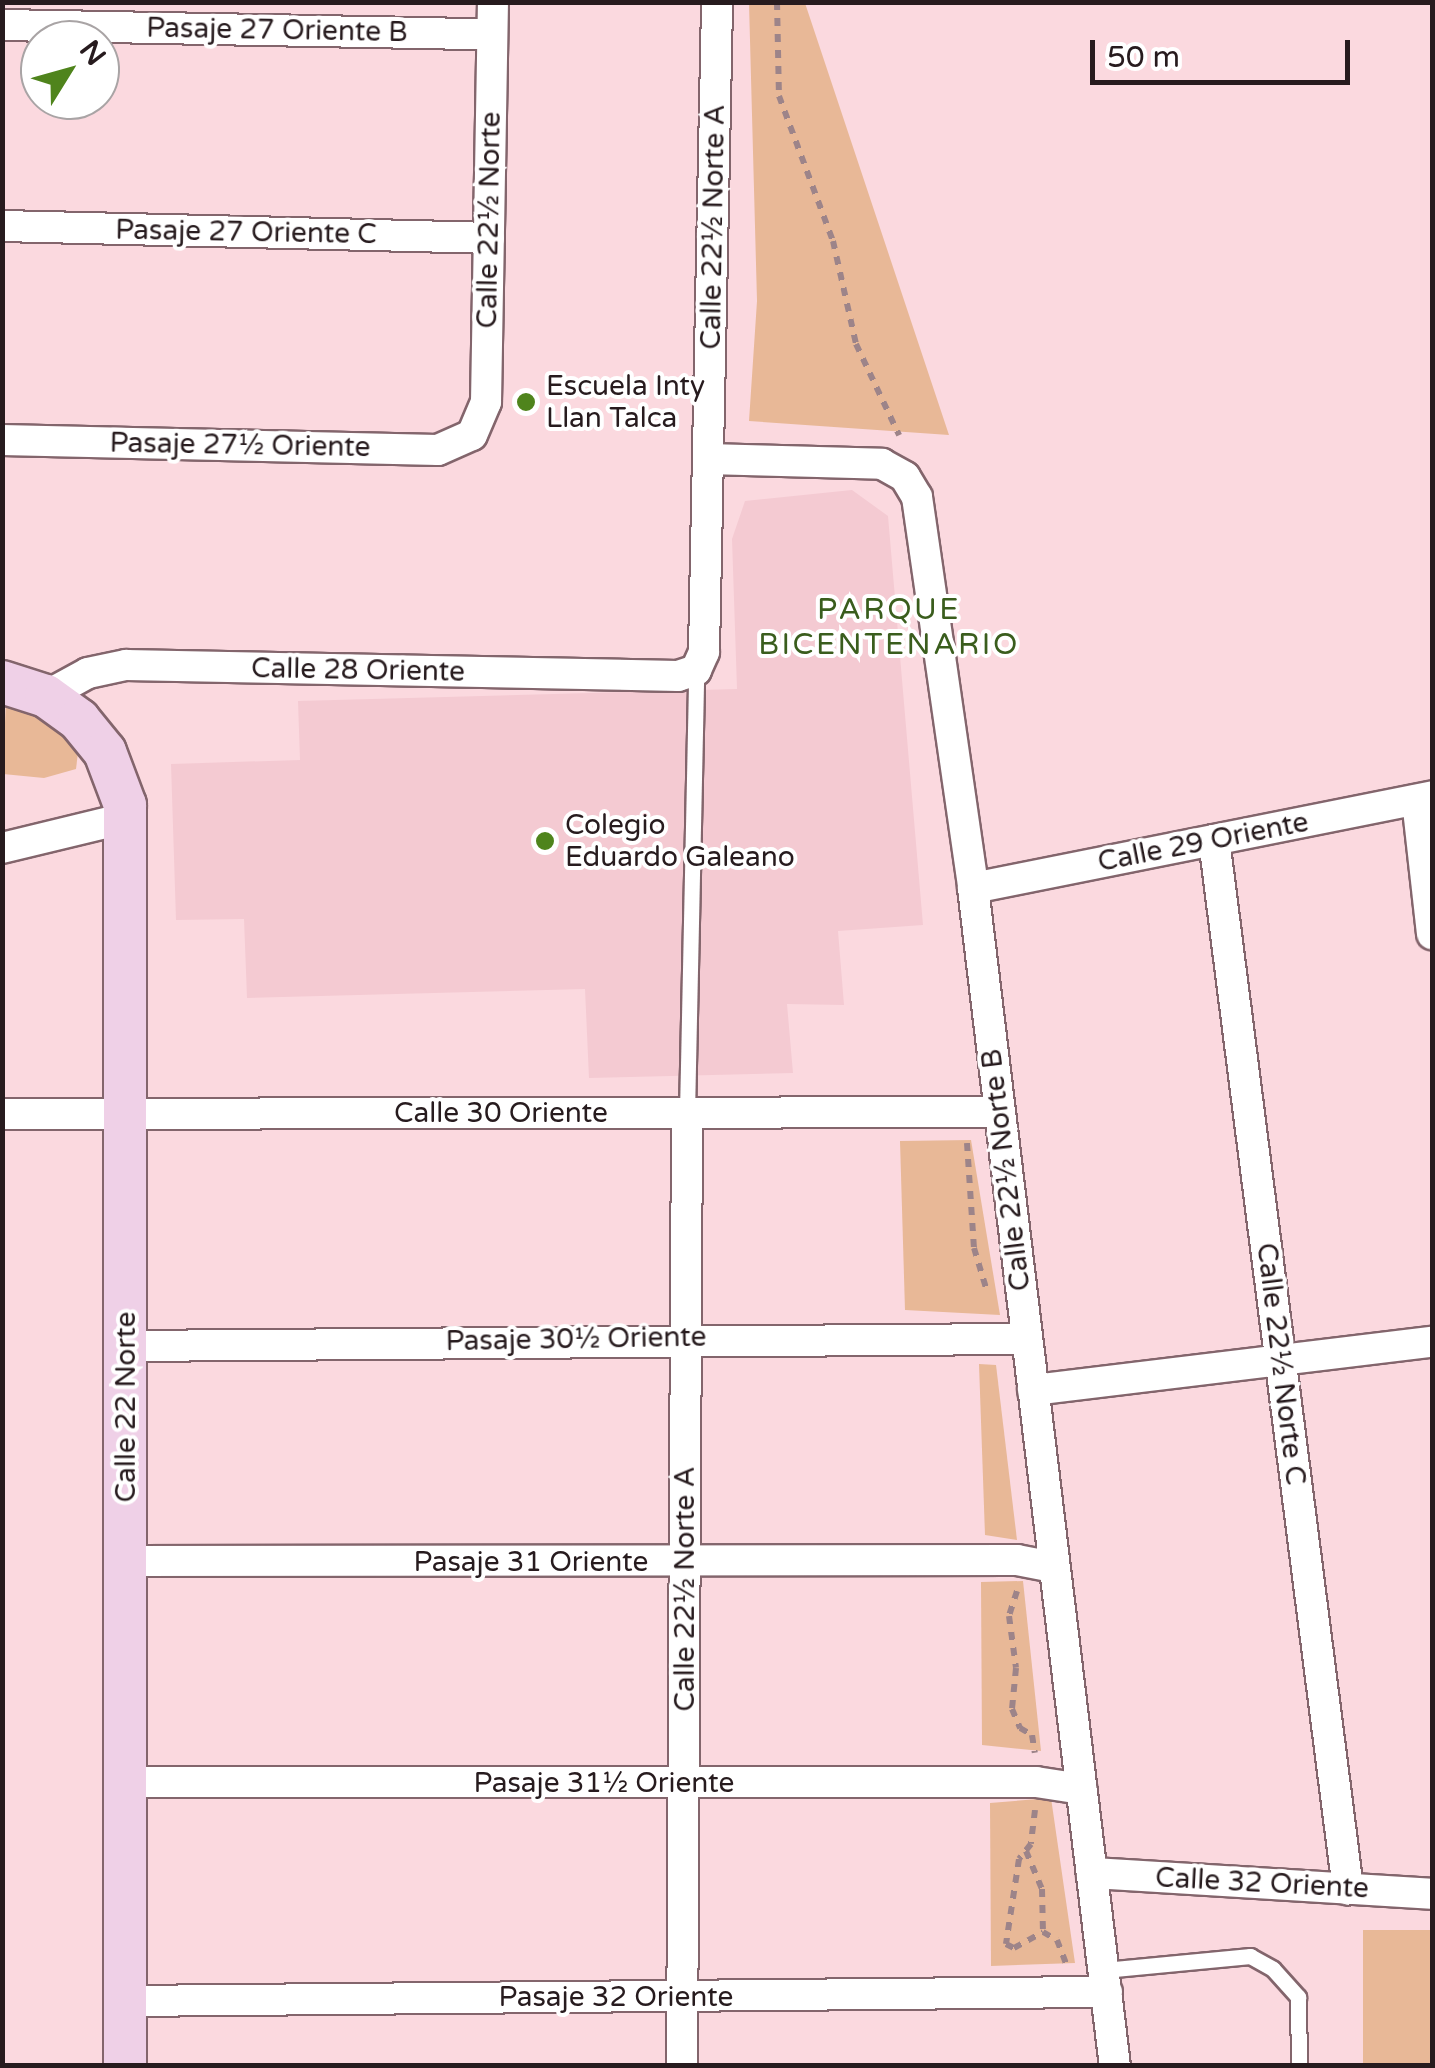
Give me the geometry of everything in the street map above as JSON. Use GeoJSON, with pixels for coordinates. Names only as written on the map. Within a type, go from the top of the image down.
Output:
{"type":"FeatureCollection","features":[{"type":"Feature","properties":{"kind":"street","name":"Calle 22½ Norte"},"geometry":{"type":"LineString","coordinates":[[472,434],[486,402],[493,2]]}},
{"type":"Feature","properties":{"kind":"street","name":"Calle 22½ Norte A"},"geometry":{"type":"LineString","coordinates":[[687,673],[704,652],[717,2]]}},
{"type":"Feature","properties":{"kind":"street","name":"Pasaje 27 Oriente B"},"geometry":{"type":"LineString","coordinates":[[2,25],[492,34]]}},
{"type":"Feature","properties":{"kind":"street","name":"Pasaje 27 Oriente C"},"geometry":{"type":"LineString","coordinates":[[2,226],[489,238]]}},
{"type":"Feature","properties":{"kind":"street","name":"Pasaje 27½ Oriente"},"geometry":{"type":"LineString","coordinates":[[2,440],[438,450],[472,434]]}},
{"type":"Feature","properties":{"kind":"street"},"geometry":{"type":"LineString","coordinates":[[708,459],[869,462],[905,477]]}},
{"type":"Feature","properties":{"kind":"street","name":"Calle 22½ Norte B"},"geometry":{"type":"LineString","coordinates":[[905,477],[919,508],[973,888],[985,1112],[1027,1339],[1116,2066]]}},
{"type":"Feature","properties":{"kind":"street","name":"Calle 28 Oriente"},"geometry":{"type":"LineString","coordinates":[[46,696],[88,673],[126,665],[687,673]]}},
{"type":"Feature","properties":{"kind":"street"},"geometry":{"type":"LineString","coordinates":[[2,682],[46,696]]}},
{"type":"Feature","properties":{"kind":"street","name":"Calle 22 Norte"},"geometry":{"type":"LineString","coordinates":[[46,696],[78,720],[105,752],[126,818],[125,2066]]}},
{"type":"Feature","properties":{"kind":"street"},"geometry":{"type":"LineString","coordinates":[[1424,798],[1432,934]]}},
{"type":"Feature","properties":{"kind":"street","name":"Calle 29 Oriente"},"geometry":{"type":"LineString","coordinates":[[973,888],[1424,798]]}},
{"type":"Feature","properties":{"kind":"street"},"geometry":{"type":"LineString","coordinates":[[2,848],[126,818]]}},
{"type":"Feature","properties":{"kind":"street","name":"Calle 22½ Norte C"},"geometry":{"type":"LineString","coordinates":[[1214,840],[1348,1888]]}},
{"type":"Feature","properties":{"kind":"street","name":"Calle 30 Oriente"},"geometry":{"type":"LineString","coordinates":[[2,1114],[985,1112]]}},
{"type":"Feature","properties":{"kind":"street","name":"Calle 22½ Norte A"},"geometry":{"type":"LineString","coordinates":[[682,2066],[688,1113]]}},
{"type":"Feature","properties":{"kind":"street","name":"Pasaje 30½ Oriente"},"geometry":{"type":"LineString","coordinates":[[126,1346],[686,1337],[1027,1339]]}},
{"type":"Feature","properties":{"kind":"street"},"geometry":{"type":"LineString","coordinates":[[1034,1390],[1432,1342]]}},
{"type":"Feature","properties":{"kind":"street","name":"Pasaje 31 Oriente"},"geometry":{"type":"LineString","coordinates":[[126,1561],[1017,1560],[1054,1567]]}},
{"type":"Feature","properties":{"kind":"street","name":"Pasaje 31½ Oriente"},"geometry":{"type":"LineString","coordinates":[[126,1782],[1036,1782],[1082,1788]]}},
{"type":"Feature","properties":{"kind":"street","name":"Calle 32 Oriente"},"geometry":{"type":"LineString","coordinates":[[1092,1873],[1432,1894]]}},
{"type":"Feature","properties":{"kind":"street","name":"Pasaje 32 Oriente"},"geometry":{"type":"LineString","coordinates":[[125,2001],[1066,1992],[1105,1981]]}},
{"type":"Feature","properties":{"kind":"lane"},"geometry":{"type":"LineString","coordinates":[[687,673],[688,1113]]}},
{"type":"Feature","properties":{"kind":"lane"},"geometry":{"type":"LineString","coordinates":[[1105,1981],[1250,1956],[1274,1969],[1298,1997],[1299,2066]]}},
{"type":"Feature","properties":{"kind":"path"},"geometry":{"type":"LineString","coordinates":[[777,2],[779,96],[834,241],[856,344],[906,447],[911,463],[905,477]]}},
{"type":"Feature","properties":{"kind":"path"},"geometry":{"type":"LineString","coordinates":[[985,1112],[964,1171],[993,1340]]}},
{"type":"Feature","properties":{"kind":"path"},"geometry":{"type":"LineString","coordinates":[[1017,1560],[1009,1616],[1016,1668],[1012,1709],[1020,1728],[1032,1735],[1036,1782],[1026,1851],[1042,1889],[1043,1932]]}},
{"type":"Feature","properties":{"kind":"path"},"geometry":{"type":"LineString","coordinates":[[1026,1851],[1019,1858],[1006,1944],[1014,1948],[1043,1932]]}},
{"type":"Feature","properties":{"kind":"path"},"geometry":{"type":"LineString","coordinates":[[1043,1932],[1057,1940],[1066,1992]]}},
{"type":"Feature","properties":{"kind":"shaded area"},"geometry":{"type":"Polygon","coordinates":[[[749,3],[805,3],[949,435],[749,421],[757,301],[749,3]]]}},
{"type":"Feature","properties":{"kind":"shaded area","name":"Colegio Eduardo Galeano"},"geometry":{"type":"Polygon","coordinates":[[[852,490],[888,516],[923,925],[838,931],[844,1005],[787,1004],[793,1073],[589,1078],[585,989],[247,998],[244,919],[176,920],[171,764],[300,760],[298,701],[737,689],[732,539],[745,501],[852,490]]]}},
{"type":"Feature","properties":{"kind":"shaded area"},"geometry":{"type":"Polygon","coordinates":[[[6,698],[59,717],[79,744],[76,769],[44,778],[3,774],[6,698]]]}},
{"type":"Feature","properties":{"kind":"shaded area"},"geometry":{"type":"Polygon","coordinates":[[[971,1140],[1000,1315],[905,1310],[900,1141],[971,1140]]]}},
{"type":"Feature","properties":{"kind":"shaded area"},"geometry":{"type":"Polygon","coordinates":[[[979,1364],[996,1365],[1017,1540],[985,1535],[979,1364]]]}},
{"type":"Feature","properties":{"kind":"shaded area"},"geometry":{"type":"Polygon","coordinates":[[[1023,1581],[1041,1751],[982,1745],[981,1582],[1023,1581]]]}},
{"type":"Feature","properties":{"kind":"shaded area"},"geometry":{"type":"Polygon","coordinates":[[[1051,1798],[1075,1963],[991,1966],[990,1803],[1051,1798]]]}},
{"type":"Feature","properties":{"kind":"shaded area"},"geometry":{"type":"Polygon","coordinates":[[[1363,1930],[1432,1930],[1432,2065],[1363,2065],[1363,1930]]]}},
{"type":"Feature","properties":{"kind":"place","name":"Escuela Inty Llan Talca"},"geometry":{"type":"Point","coordinates":[526,402]}},
{"type":"Feature","properties":{"kind":"place","name":"Colegio Eduardo Galeano"},"geometry":{"type":"Point","coordinates":[545,841]}},
{"type":"Feature","properties":{"kind":"district","name":"PARQUE BICENTENARIO"},"geometry":{"type":"Point","coordinates":[889,627]}}]}
